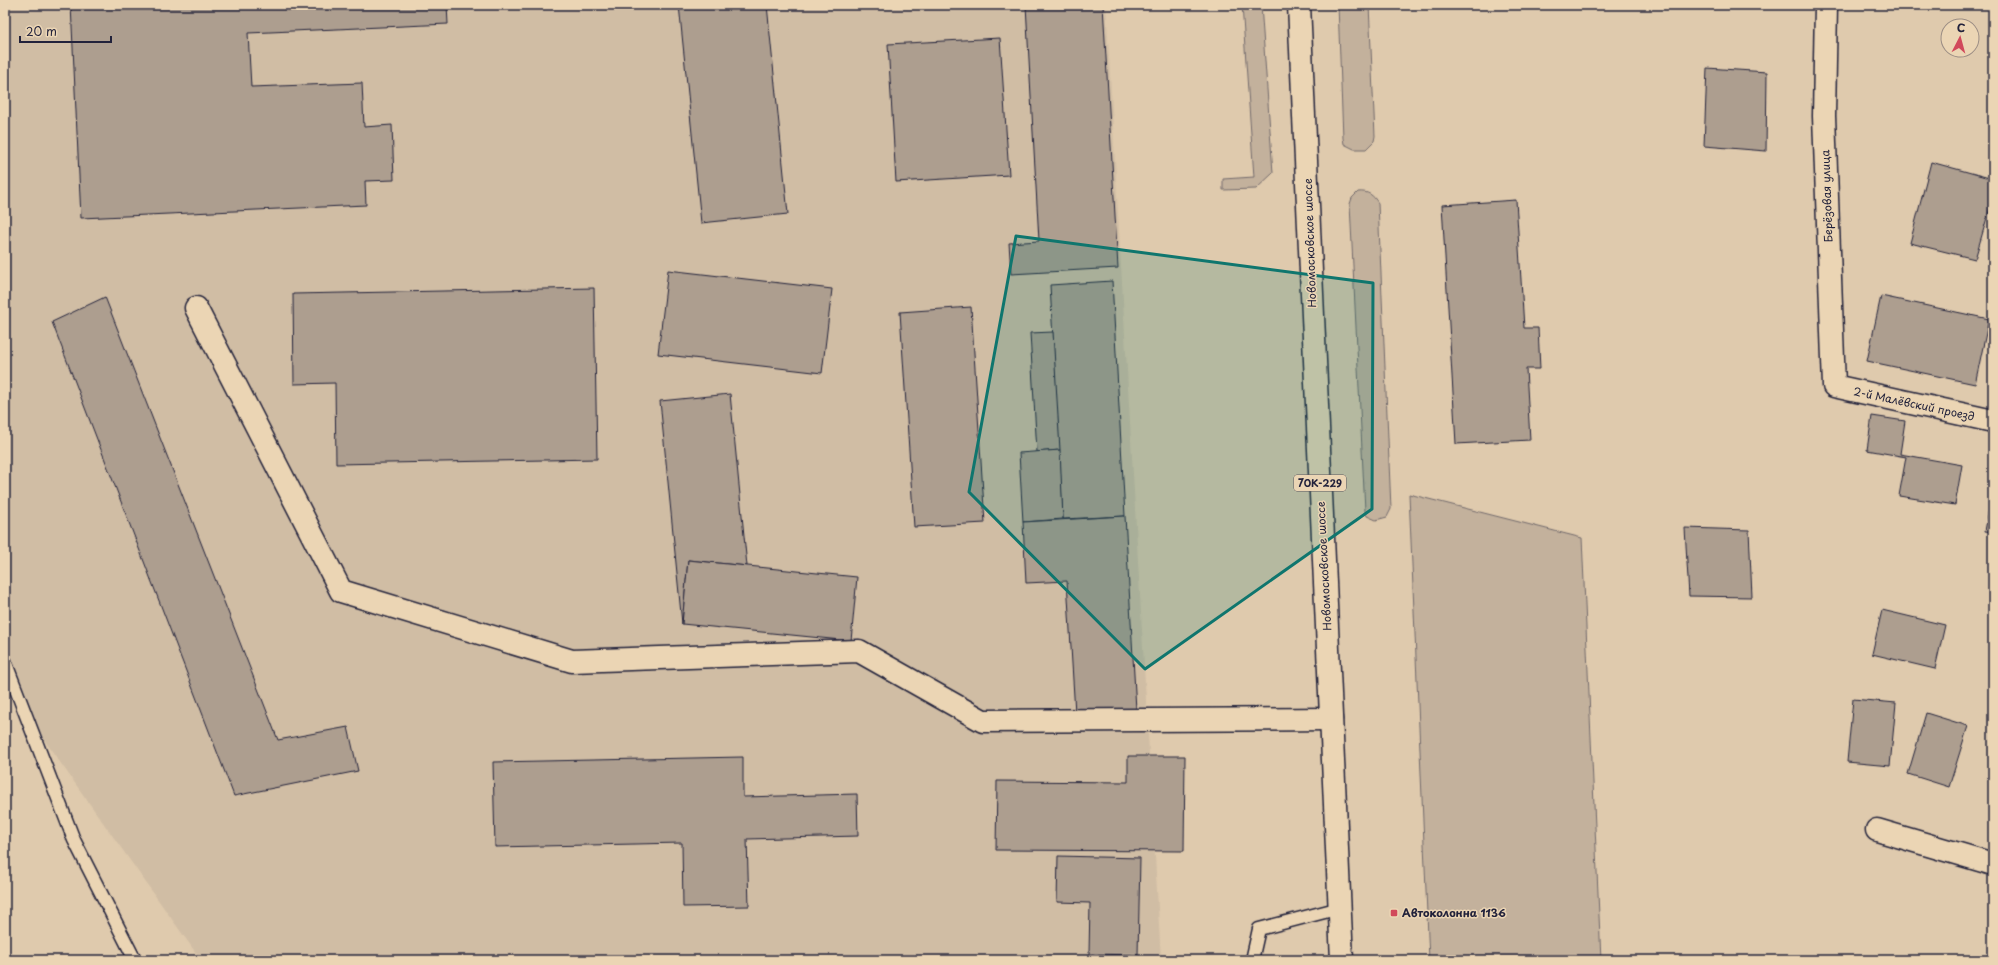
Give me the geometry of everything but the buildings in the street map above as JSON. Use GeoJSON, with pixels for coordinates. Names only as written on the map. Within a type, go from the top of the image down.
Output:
{"type":"FeatureCollection","features":[{"type":"Feature","properties":{"kind":"street","name":"Новомосковское шоссе"},"geometry":{"type":"LineString","coordinates":[[1299,5],[1342,960]]}},
{"type":"Feature","properties":{"kind":"street","name":"Берёзовая улица"},"geometry":{"type":"LineString","coordinates":[[1826,5],[1824,116],[1834,386]]}},
{"type":"Feature","properties":{"kind":"street"},"geometry":{"type":"LineString","coordinates":[[196,308],[341,591],[572,661],[859,651],[983,720],[1331,719]]}},
{"type":"Feature","properties":{"kind":"street","name":"2-й Малёвский проезд"},"geometry":{"type":"LineString","coordinates":[[1834,386],[1993,421]]}},
{"type":"Feature","properties":{"kind":"street"},"geometry":{"type":"LineString","coordinates":[[1876,830],[1993,864]]}},
{"type":"Feature","properties":{"kind":"lane"},"geometry":{"type":"LineString","coordinates":[[5,661],[74,840],[135,960]]}},
{"type":"Feature","properties":{"kind":"lane"},"geometry":{"type":"LineString","coordinates":[[1252,960],[1259,929],[1340,908]]}},
{"type":"Feature","properties":{"kind":"highlighted area"},"geometry":{"type":"Polygon","coordinates":[[[1016,236],[1373,283],[1372,509],[1145,669],[969,492],[1016,236]]]}},
{"type":"Feature","properties":{"kind":"shaded area"},"geometry":{"type":"Polygon","coordinates":[[[5,5],[1106,5],[1161,960],[201,960],[5,685],[5,5]]]}},
{"type":"Feature","properties":{"kind":"shaded area"},"geometry":{"type":"Polygon","coordinates":[[[1242,5],[1261,5],[1273,173],[1256,189],[1223,190],[1223,179],[1254,177],[1242,5]]]}},
{"type":"Feature","properties":{"kind":"shaded area"},"geometry":{"type":"Polygon","coordinates":[[[1338,5],[1369,5],[1375,136],[1374,141],[1366,149],[1354,149],[1344,144],[1338,5]]]}},
{"type":"Feature","properties":{"kind":"shaded area"},"geometry":{"type":"Polygon","coordinates":[[[1358,192],[1370,194],[1378,203],[1391,509],[1387,517],[1376,520],[1367,516],[1365,511],[1350,204],[1352,198],[1358,192]]]}},
{"type":"Feature","properties":{"kind":"shaded area"},"geometry":{"type":"Polygon","coordinates":[[[1409,494],[1582,538],[1601,960],[1429,960],[1409,494]]]}},
{"type":"Feature","properties":{"kind":"place","name":"Автоколонна 1136"},"geometry":{"type":"Point","coordinates":[1394,913]}}]}
